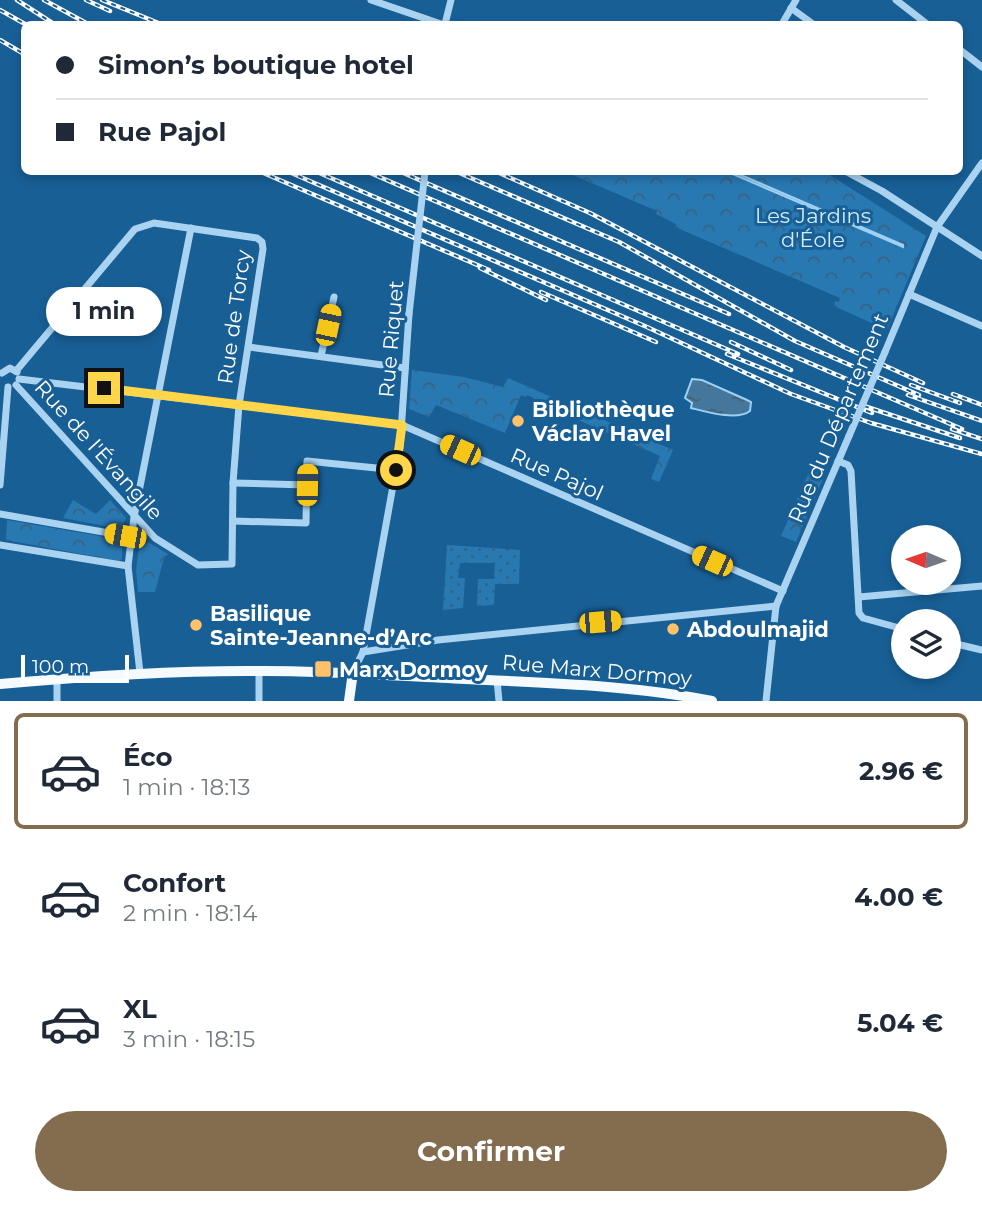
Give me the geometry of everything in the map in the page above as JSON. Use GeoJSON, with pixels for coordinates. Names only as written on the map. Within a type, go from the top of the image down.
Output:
{"type":"FeatureCollection","features":[{"type":"Feature","properties":{"kind":"main road","name":"Rue Marx Dormoy"},"geometry":{"type":"LineString","coordinates":[[0,684],[140,673],[353,673],[643,690],[712,701]]}},
{"type":"Feature","properties":{"kind":"main road"},"geometry":{"type":"LineString","coordinates":[[349,701],[353,673]]}},
{"type":"Feature","properties":{"kind":"street"},"geometry":{"type":"LineString","coordinates":[[371,0],[434,21]]}},
{"type":"Feature","properties":{"kind":"street"},"geometry":{"type":"LineString","coordinates":[[444,21],[451,0]]}},
{"type":"Feature","properties":{"kind":"street"},"geometry":{"type":"LineString","coordinates":[[784,21],[796,0]]}},
{"type":"Feature","properties":{"kind":"street"},"geometry":{"type":"LineString","coordinates":[[896,0],[922,21]]}},
{"type":"Feature","properties":{"kind":"street"},"geometry":{"type":"LineString","coordinates":[[791,8],[809,21]]}},
{"type":"Feature","properties":{"kind":"street"},"geometry":{"type":"LineString","coordinates":[[963,52],[982,67]]}},
{"type":"Feature","properties":{"kind":"street","name":"Rue du Département"},"geometry":{"type":"LineString","coordinates":[[766,701],[776,606],[937,227],[982,163]]}},
{"type":"Feature","properties":{"kind":"street","name":"Rue Riquet"},"geometry":{"type":"LineString","coordinates":[[353,673],[363,652],[396,470],[402,425],[409,314],[425,175]]}},
{"type":"Feature","properties":{"kind":"street"},"geometry":{"type":"LineString","coordinates":[[852,175],[982,257]]}},
{"type":"Feature","properties":{"kind":"street"},"geometry":{"type":"LineString","coordinates":[[0,485],[11,383],[133,231],[154,223],[191,228],[134,517],[128,566],[140,673]]}},
{"type":"Feature","properties":{"kind":"street","name":"Rue de Torcy"},"geometry":{"type":"LineString","coordinates":[[191,228],[257,238],[262,242],[263,249],[239,405],[233,483],[232,564]]}},
{"type":"Feature","properties":{"kind":"street"},"geometry":{"type":"LineString","coordinates":[[909,294],[982,326]]}},
{"type":"Feature","properties":{"kind":"street"},"geometry":{"type":"LineString","coordinates":[[321,356],[334,297]]}},
{"type":"Feature","properties":{"kind":"street"},"geometry":{"type":"LineString","coordinates":[[249,348],[405,368]]}},
{"type":"Feature","properties":{"kind":"street","name":"Rue Pajol"},"geometry":{"type":"LineString","coordinates":[[1,372],[7,369],[11,383],[158,395],[402,425],[783,591]]}},
{"type":"Feature","properties":{"kind":"street"},"geometry":{"type":"LineString","coordinates":[[1,372],[1,380],[11,383]]}},
{"type":"Feature","properties":{"kind":"street","name":"Rue de l'Évangile"},"geometry":{"type":"LineString","coordinates":[[11,383],[155,538],[198,565],[232,564]]}},
{"type":"Feature","properties":{"kind":"street"},"geometry":{"type":"LineString","coordinates":[[233,521],[306,523],[307,461],[396,470]]}},
{"type":"Feature","properties":{"kind":"street"},"geometry":{"type":"LineString","coordinates":[[838,461],[848,465],[851,471],[859,613],[863,618],[891,626]]}},
{"type":"Feature","properties":{"kind":"street"},"geometry":{"type":"LineString","coordinates":[[233,483],[307,485]]}},
{"type":"Feature","properties":{"kind":"street"},"geometry":{"type":"LineString","coordinates":[[0,514],[132,537]]}},
{"type":"Feature","properties":{"kind":"street"},"geometry":{"type":"LineString","coordinates":[[0,545],[128,566]]}},
{"type":"Feature","properties":{"kind":"street"},"geometry":{"type":"LineString","coordinates":[[859,597],[982,586]]}},
{"type":"Feature","properties":{"kind":"street"},"geometry":{"type":"LineString","coordinates":[[363,652],[438,640],[776,606]]}},
{"type":"Feature","properties":{"kind":"street"},"geometry":{"type":"LineString","coordinates":[[961,645],[982,650]]}},
{"type":"Feature","properties":{"kind":"street"},"geometry":{"type":"LineString","coordinates":[[259,671],[259,701]]}},
{"type":"Feature","properties":{"kind":"street"},"geometry":{"type":"LineString","coordinates":[[57,679],[57,701]]}},
{"type":"Feature","properties":{"kind":"street"},"geometry":{"type":"LineString","coordinates":[[497,680],[499,701]]}},
{"type":"Feature","properties":{"kind":"green space","name":"Les Jardins d'Éole"},"geometry":{"type":"Polygon","coordinates":[[[573,175],[830,175],[926,236],[887,330],[834,306],[835,301],[839,302],[840,298],[675,227],[676,224],[656,214],[657,211],[573,175]]]}},
{"type":"Feature","properties":{"kind":"green space"},"geometry":{"type":"Polygon","coordinates":[[[412,370],[464,377],[503,387],[508,378],[673,450],[659,482],[651,479],[660,456],[527,395],[521,395],[505,433],[436,405],[429,417],[409,409],[412,370]]]}},
{"type":"Feature","properties":{"kind":"green space"},"geometry":{"type":"Polygon","coordinates":[[[810,470],[824,476],[796,542],[781,536],[810,470]]]}},
{"type":"Feature","properties":{"kind":"green space"},"geometry":{"type":"Polygon","coordinates":[[[73,500],[96,514],[110,500],[126,518],[121,529],[63,518],[73,500]]]}},
{"type":"Feature","properties":{"kind":"green space"},"geometry":{"type":"Polygon","coordinates":[[[7,520],[122,540],[122,559],[119,561],[6,540],[7,520]]]}},
{"type":"Feature","properties":{"kind":"green space"},"geometry":{"type":"Polygon","coordinates":[[[148,542],[168,554],[164,558],[155,592],[138,592],[136,570],[139,547],[148,542]]]}},
{"type":"Feature","properties":{"kind":"green space"},"geometry":{"type":"Polygon","coordinates":[[[447,545],[520,550],[519,584],[495,584],[494,605],[477,606],[478,579],[494,579],[495,563],[460,563],[458,578],[465,578],[463,608],[443,610],[447,545]]]}},
{"type":"Feature","properties":{"kind":"water"},"geometry":{"type":"Polygon","coordinates":[[[735,175],[741,175],[903,247],[735,175]]]}},
{"type":"Feature","properties":{"kind":"water"},"geometry":{"type":"Polygon","coordinates":[[[692,379],[702,380],[751,402],[750,411],[730,416],[691,408],[692,403],[685,398],[692,379]]]}},
{"type":"Feature","properties":{"kind":"railway"},"geometry":{"type":"LineString","coordinates":[[17,0],[49,21]]}},
{"type":"Feature","properties":{"kind":"railway"},"geometry":{"type":"LineString","coordinates":[[44,0],[82,21]]}},
{"type":"Feature","properties":{"kind":"railway"},"geometry":{"type":"LineString","coordinates":[[86,0],[110,11]]}},
{"type":"Feature","properties":{"kind":"railway"},"geometry":{"type":"LineString","coordinates":[[102,0],[154,21]]}},
{"type":"Feature","properties":{"kind":"railway"},"geometry":{"type":"LineString","coordinates":[[0,10],[21,22]]}},
{"type":"Feature","properties":{"kind":"railway"},"geometry":{"type":"LineString","coordinates":[[0,40],[21,52]]}},
{"type":"Feature","properties":{"kind":"railway"},"geometry":{"type":"LineString","coordinates":[[268,175],[489,270]]}},
{"type":"Feature","properties":{"kind":"railway"},"geometry":{"type":"LineString","coordinates":[[296,175],[647,327],[791,394],[871,423],[982,454]]}},
{"type":"Feature","properties":{"kind":"railway"},"geometry":{"type":"LineString","coordinates":[[324,175],[738,354]]}},
{"type":"Feature","properties":{"kind":"railway"},"geometry":{"type":"LineString","coordinates":[[375,175],[962,429]]}},
{"type":"Feature","properties":{"kind":"railway"},"geometry":{"type":"LineString","coordinates":[[408,175],[729,314]]}},
{"type":"Feature","properties":{"kind":"railway"},"geometry":{"type":"LineString","coordinates":[[464,175],[619,242],[795,341],[919,395]]}},
{"type":"Feature","properties":{"kind":"railway"},"geometry":{"type":"LineString","coordinates":[[504,175],[590,213],[844,347],[923,383]]}},
{"type":"Feature","properties":{"kind":"railway"},"geometry":{"type":"LineString","coordinates":[[480,268],[546,300]]}},
{"type":"Feature","properties":{"kind":"railway"},"geometry":{"type":"LineString","coordinates":[[541,292],[656,342]]}},
{"type":"Feature","properties":{"kind":"railway"},"geometry":{"type":"LineString","coordinates":[[731,342],[791,370]]}},
{"type":"Feature","properties":{"kind":"railway"},"geometry":{"type":"LineString","coordinates":[[727,354],[872,413]]}},
{"type":"Feature","properties":{"kind":"railway"},"geometry":{"type":"LineString","coordinates":[[911,385],[960,403]]}},
{"type":"Feature","properties":{"kind":"railway"},"geometry":{"type":"LineString","coordinates":[[953,394],[982,405]]}},
{"type":"Feature","properties":{"kind":"railway"},"geometry":{"type":"LineString","coordinates":[[908,395],[982,421]]}},
{"type":"Feature","properties":{"kind":"railway"},"geometry":{"type":"LineString","coordinates":[[864,406],[960,438]]}},
{"type":"Feature","properties":{"kind":"railway"},"geometry":{"type":"LineString","coordinates":[[952,429],[982,439]]}},
{"type":"Feature","properties":{"kind":"place","name":"Bibliothèque Václav Havel"},"geometry":{"type":"Point","coordinates":[518,421]}},
{"type":"Feature","properties":{"kind":"place","name":"Basilique Sainte-Jeanne-d’Arc"},"geometry":{"type":"Point","coordinates":[196,625]}},
{"type":"Feature","properties":{"kind":"place","name":"Abdoulmajid"},"geometry":{"type":"Point","coordinates":[673,629]}},
{"type":"Feature","properties":{"kind":"place","name":"Marx Dormoy"},"geometry":{"type":"Point","coordinates":[323,669]}},
{"type":"Feature","properties":{"kind":"route"},"geometry":{"type":"LineString","coordinates":[[104,388],[402,425],[396,470]]}}]}
